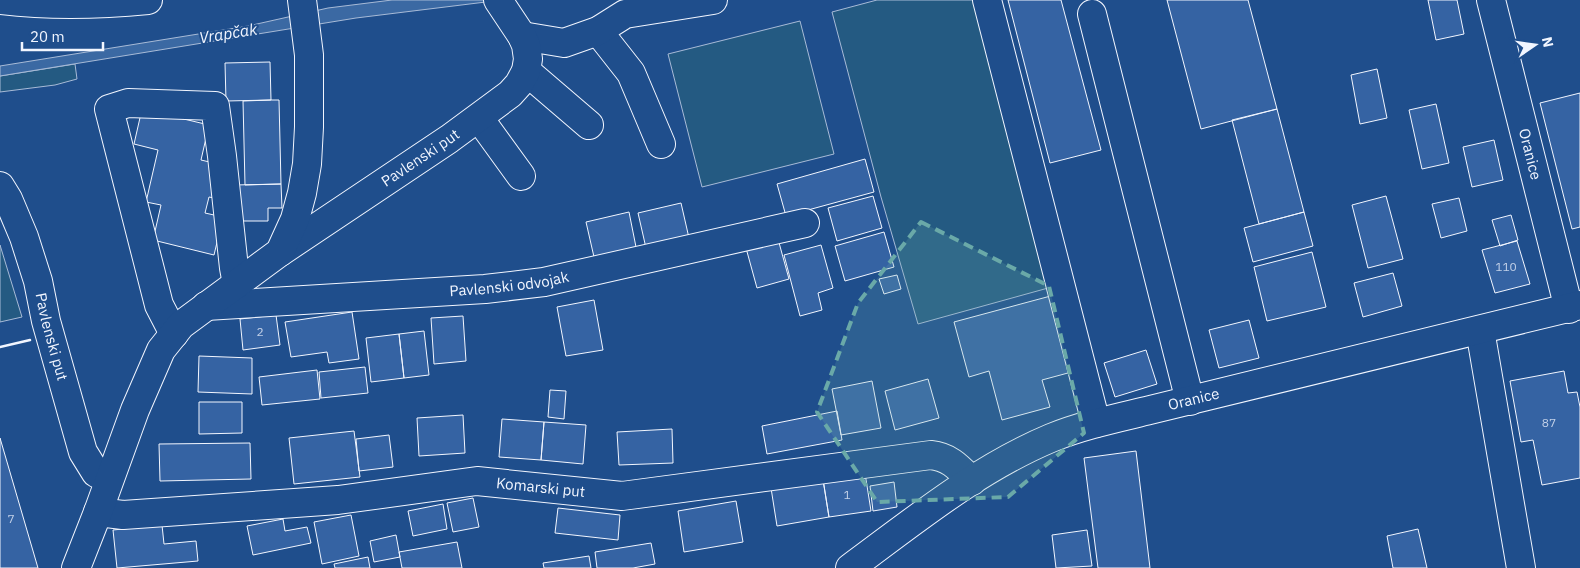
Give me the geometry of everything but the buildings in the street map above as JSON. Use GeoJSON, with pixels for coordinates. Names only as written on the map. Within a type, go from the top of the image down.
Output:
{"type":"FeatureCollection","features":[{"type":"Feature","properties":{"kind":"street"},"geometry":{"type":"LineString","coordinates":[[0,0],[72,5],[111,4],[148,0]]}},
{"type":"Feature","properties":{"kind":"street","name":"Pavlenski put"},"geometry":{"type":"LineString","coordinates":[[280,252],[295,218],[302,193],[306,164],[309,127],[309,67],[302,0]]}},
{"type":"Feature","properties":{"kind":"street"},"geometry":{"type":"LineString","coordinates":[[510,18],[564,43],[598,31],[625,14],[713,0]]}},
{"type":"Feature","properties":{"kind":"street"},"geometry":{"type":"LineString","coordinates":[[987,0],[1096,424]]}},
{"type":"Feature","properties":{"kind":"street","name":"Oranice"},"geometry":{"type":"LineString","coordinates":[[850,568],[972,481],[1022,451],[1052,438],[1096,424],[1190,400],[1574,307],[1491,0]]}},
{"type":"Feature","properties":{"kind":"street"},"geometry":{"type":"LineString","coordinates":[[1092,14],[1190,400]]}},
{"type":"Feature","properties":{"kind":"street"},"geometry":{"type":"LineString","coordinates":[[510,18],[526,45],[528,59],[526,71],[589,125]]}},
{"type":"Feature","properties":{"kind":"street"},"geometry":{"type":"LineString","coordinates":[[598,31],[631,73],[662,144]]}},
{"type":"Feature","properties":{"kind":"street","name":"Pavlenski put"},"geometry":{"type":"LineString","coordinates":[[76,568],[135,410],[161,350],[181,325],[280,252],[479,118],[510,94],[519,84],[526,71]]}},
{"type":"Feature","properties":{"kind":"street"},"geometry":{"type":"LineString","coordinates":[[174,334],[159,305],[109,109],[128,103],[215,106],[237,284]]}},
{"type":"Feature","properties":{"kind":"street"},"geometry":{"type":"LineString","coordinates":[[479,118],[521,176]]}},
{"type":"Feature","properties":{"kind":"street","name":"Pavlenski put"},"geometry":{"type":"LineString","coordinates":[[0,186],[8,199],[24,237],[38,281],[46,322],[83,452],[96,473],[110,479]]}},
{"type":"Feature","properties":{"kind":"street","name":"Pavlenski odvojak"},"geometry":{"type":"LineString","coordinates":[[206,306],[485,289],[544,282],[805,223]]}},
{"type":"Feature","properties":{"kind":"street"},"geometry":{"type":"LineString","coordinates":[[1480,330],[1521,568]]}},
{"type":"Feature","properties":{"kind":"street","name":"Komarski put"},"geometry":{"type":"LineString","coordinates":[[98,512],[123,515],[338,500],[477,481],[622,496],[931,455],[942,456],[957,466],[972,481]]}},
{"type":"Feature","properties":{"kind":"highlighted area"},"geometry":{"type":"Polygon","coordinates":[[[921,222],[1049,286],[1084,433],[1008,497],[877,502],[817,412],[858,303],[921,222]]]}},
{"type":"Feature","properties":{"kind":"shaded area"},"geometry":{"type":"Polygon","coordinates":[[[877,0],[982,0],[1059,285],[918,324],[881,197],[832,12],[877,0]]]}},
{"type":"Feature","properties":{"kind":"shaded area"},"geometry":{"type":"Polygon","coordinates":[[[800,21],[834,154],[702,187],[668,54],[800,21]]]}},
{"type":"Feature","properties":{"kind":"shaded area"},"geometry":{"type":"Polygon","coordinates":[[[75,64],[77,79],[55,85],[0,92],[0,76],[75,64]]]}},
{"type":"Feature","properties":{"kind":"shaded area"},"geometry":{"type":"Polygon","coordinates":[[[0,245],[22,317],[0,322],[0,245]]]}},
{"type":"Feature","properties":{"kind":"water","name":"Vrapčak"},"geometry":{"type":"Polygon","coordinates":[[[392,0],[502,0],[356,18],[0,76],[0,66],[248,26],[328,8],[392,0]]]}},
{"type":"Feature","properties":{"kind":"wall"},"geometry":{"type":"LineString","coordinates":[[0,347],[30,340]]}}]}
